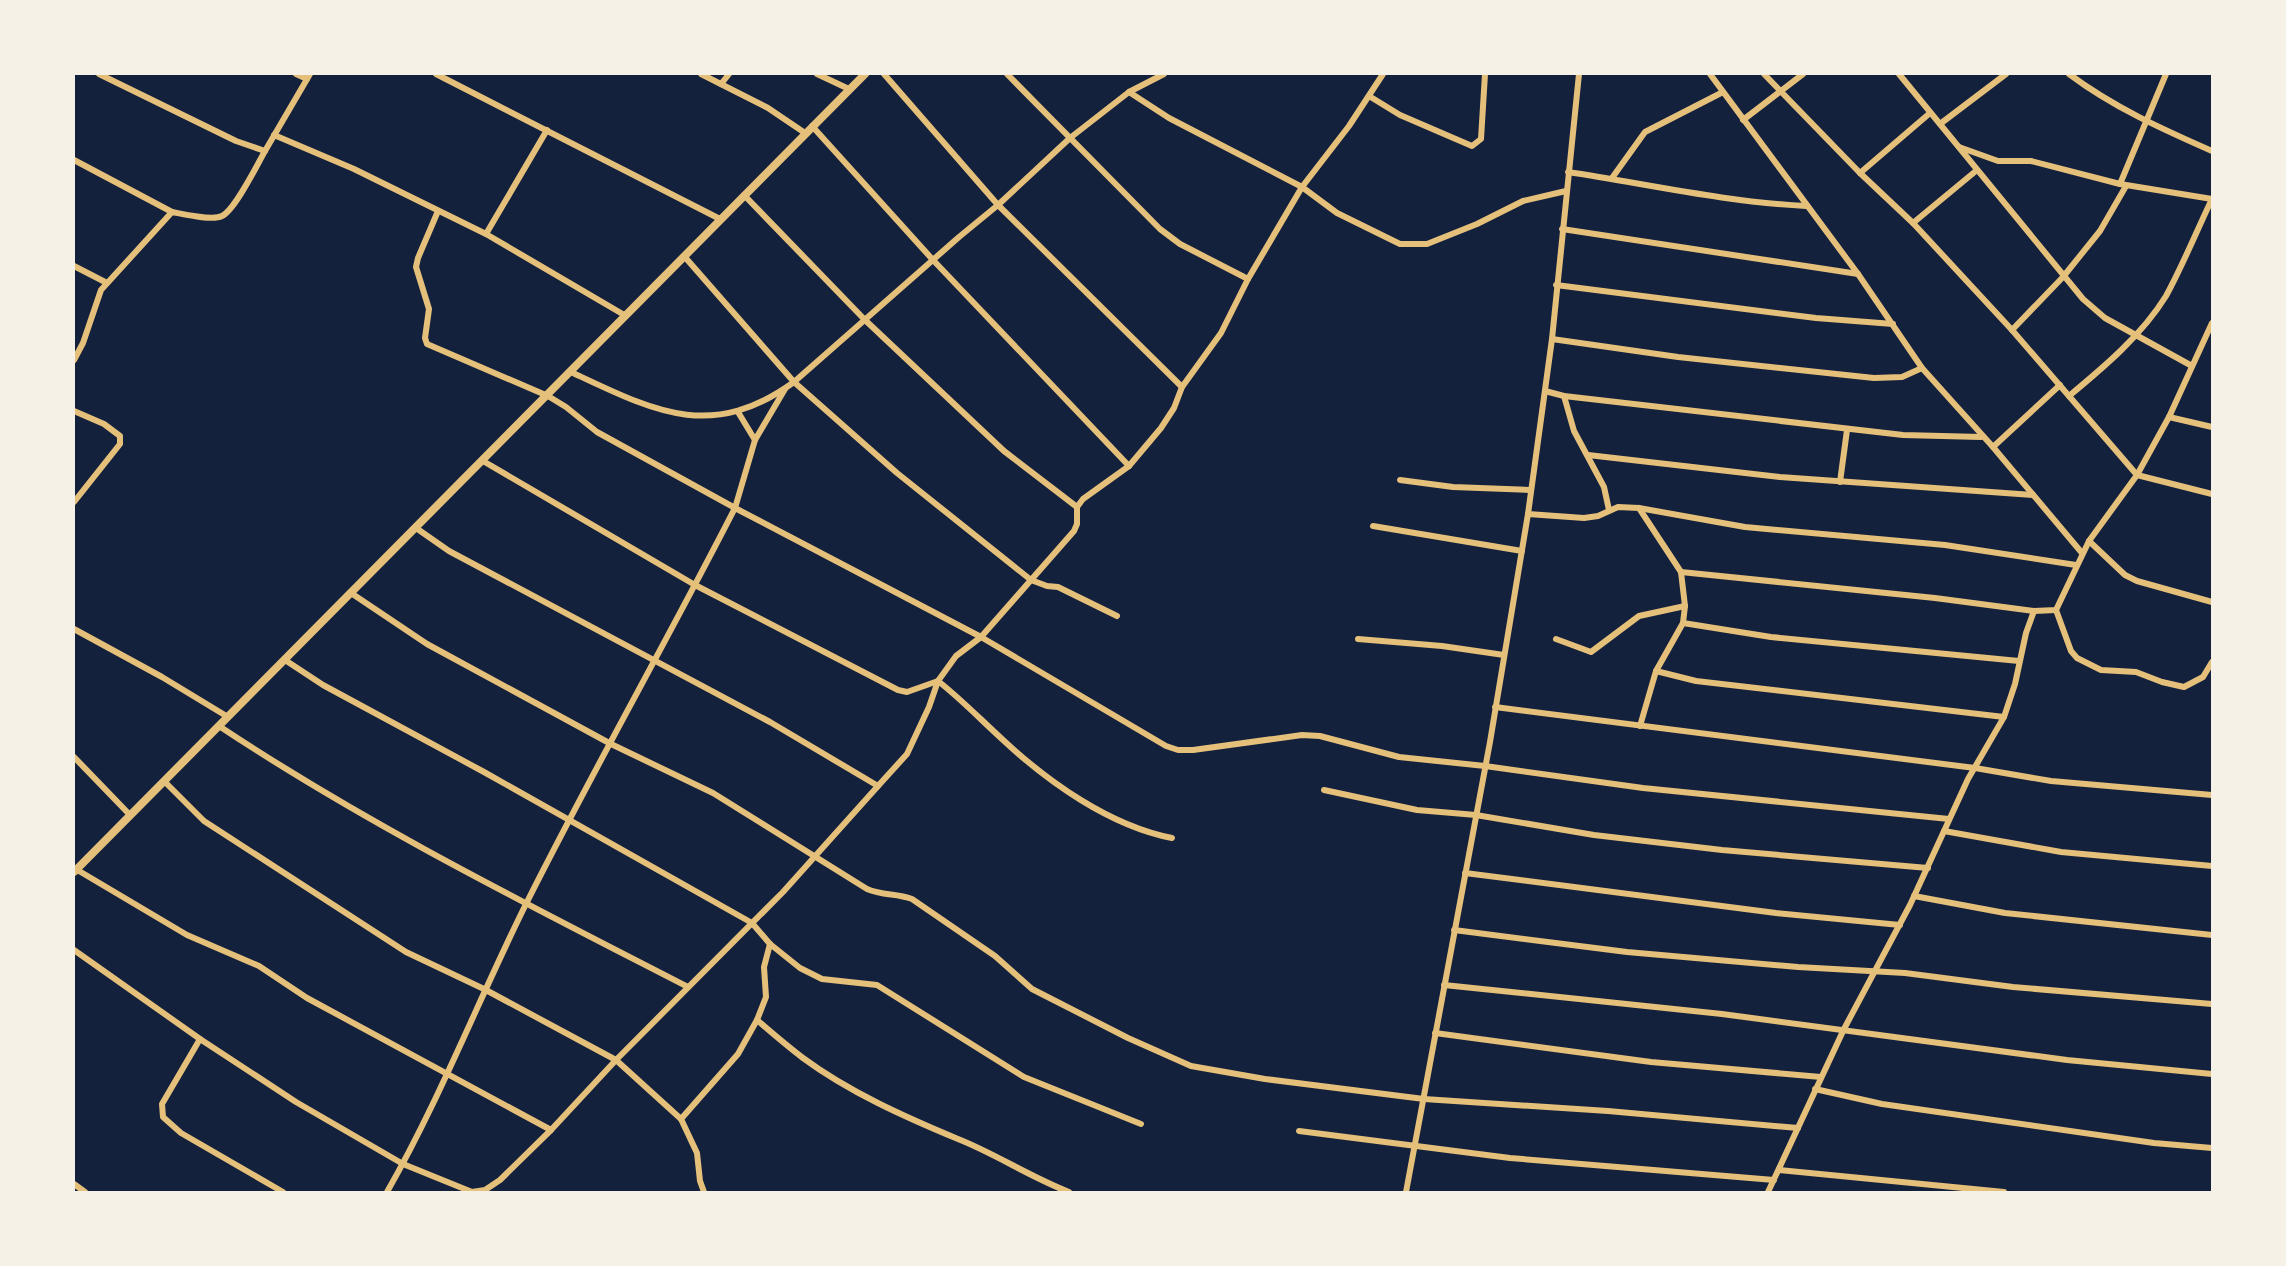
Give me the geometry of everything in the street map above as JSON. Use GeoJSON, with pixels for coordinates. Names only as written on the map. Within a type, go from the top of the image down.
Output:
{"type":"FeatureCollection","features":[{"type":"Feature","properties":{"kind":"street"},"geometry":{"type":"LineString","coordinates":[[99,74],[236,141],[265,151]]}},
{"type":"Feature","properties":{"kind":"street"},"geometry":{"type":"LineString","coordinates":[[74,160],[172,212],[215,218],[223,216],[247,183],[309,76],[296,74]]}},
{"type":"Feature","properties":{"kind":"street"},"geometry":{"type":"LineString","coordinates":[[439,74],[720,219]]}},
{"type":"Feature","properties":{"kind":"street"},"geometry":{"type":"LineString","coordinates":[[701,74],[783,117],[805,133]]}},
{"type":"Feature","properties":{"kind":"street"},"geometry":{"type":"LineString","coordinates":[[721,84],[729,74]]}},
{"type":"Feature","properties":{"kind":"street"},"geometry":{"type":"LineString","coordinates":[[817,74],[849,89]]}},
{"type":"Feature","properties":{"kind":"street"},"geometry":{"type":"LineString","coordinates":[[551,1130],[307,998],[260,966],[187,934],[74,870],[548,396],[865,74]]}},
{"type":"Feature","properties":{"kind":"street"},"geometry":{"type":"LineString","coordinates":[[884,74],[998,205],[1182,387]]}},
{"type":"Feature","properties":{"kind":"street"},"geometry":{"type":"LineString","coordinates":[[1007,74],[1160,229],[1181,244],[1248,279]]}},
{"type":"Feature","properties":{"kind":"street"},"geometry":{"type":"LineString","coordinates":[[571,372],[648,407],[681,414],[713,416],[738,412],[766,400],[794,382],[866,320],[1070,138],[1129,92],[1164,74]]}},
{"type":"Feature","properties":{"kind":"street"},"geometry":{"type":"LineString","coordinates":[[74,950],[200,1039],[296,1102],[403,1164],[472,1192],[485,1190],[500,1180],[752,923],[907,754],[929,708],[938,681],[956,656],[981,637],[1074,531],[1077,524],[1077,507],[1083,499],[1129,466],[1161,428],[1174,408],[1182,387],[1221,333],[1248,279],[1302,187],[1349,126],[1383,74]]}},
{"type":"Feature","properties":{"kind":"street"},"geometry":{"type":"LineString","coordinates":[[1369,96],[1400,115],[1472,146],[1481,139],[1485,74]]}},
{"type":"Feature","properties":{"kind":"street"},"geometry":{"type":"LineString","coordinates":[[1406,1192],[1496,707],[1528,514],[1552,339],[1579,74]]}},
{"type":"Feature","properties":{"kind":"street"},"geometry":{"type":"LineString","coordinates":[[1710,74],[1858,274],[1922,368],[2082,553]]}},
{"type":"Feature","properties":{"kind":"street"},"geometry":{"type":"LineString","coordinates":[[1764,74],[1860,173],[1913,223],[2012,330],[2137,475],[2213,494]]}},
{"type":"Feature","properties":{"kind":"street"},"geometry":{"type":"LineString","coordinates":[[1743,120],[1803,74]]}},
{"type":"Feature","properties":{"kind":"street"},"geometry":{"type":"LineString","coordinates":[[1899,74],[2083,299],[2105,318],[2192,366]]}},
{"type":"Feature","properties":{"kind":"street"},"geometry":{"type":"LineString","coordinates":[[1940,124],[2006,74]]}},
{"type":"Feature","properties":{"kind":"street"},"geometry":{"type":"LineString","coordinates":[[2069,74],[2091,90],[2146,121],[2213,151]]}},
{"type":"Feature","properties":{"kind":"street"},"geometry":{"type":"LineString","coordinates":[[2012,330],[2063,277],[2100,230],[2123,185],[2166,74]]}},
{"type":"Feature","properties":{"kind":"street"},"geometry":{"type":"LineString","coordinates":[[1129,92],[1169,118],[1302,187],[1337,213],[1400,244],[1427,244],[1477,225],[1523,201],[1566,191]]}},
{"type":"Feature","properties":{"kind":"street"},"geometry":{"type":"LineString","coordinates":[[1612,178],[1645,132],[1723,92]]}},
{"type":"Feature","properties":{"kind":"street"},"geometry":{"type":"LineString","coordinates":[[1860,173],[1930,113]]}},
{"type":"Feature","properties":{"kind":"street"},"geometry":{"type":"LineString","coordinates":[[812,126],[933,260],[1129,466]]}},
{"type":"Feature","properties":{"kind":"street"},"geometry":{"type":"LineString","coordinates":[[486,234],[547,130]]}},
{"type":"Feature","properties":{"kind":"street"},"geometry":{"type":"LineString","coordinates":[[274,135],[354,169],[486,234],[626,316]]}},
{"type":"Feature","properties":{"kind":"street"},"geometry":{"type":"LineString","coordinates":[[1957,147],[1998,161],[2055,166],[2123,185],[2212,199],[2166,295],[2106,365],[2069,396]]}},
{"type":"Feature","properties":{"kind":"street"},"geometry":{"type":"LineString","coordinates":[[1913,223],[1977,170]]}},
{"type":"Feature","properties":{"kind":"street"},"geometry":{"type":"LineString","coordinates":[[1568,172],[1715,198],[1806,206]]}},
{"type":"Feature","properties":{"kind":"street"},"geometry":{"type":"LineString","coordinates":[[744,195],[866,320],[1004,451],[1077,507]]}},
{"type":"Feature","properties":{"kind":"street"},"geometry":{"type":"LineString","coordinates":[[438,211],[416,267],[429,309],[425,338],[427,344],[548,396],[597,432],[734,508],[981,637],[1153,739],[1178,750],[1301,734],[1321,736],[1398,757],[1643,788],[1949,819]]}},
{"type":"Feature","properties":{"kind":"street"},"geometry":{"type":"LineString","coordinates":[[74,360],[83,344],[98,298],[107,283],[172,212]]}},
{"type":"Feature","properties":{"kind":"street"},"geometry":{"type":"LineString","coordinates":[[1562,229],[1858,274]]}},
{"type":"Feature","properties":{"kind":"street"},"geometry":{"type":"LineString","coordinates":[[684,256],[794,382],[897,473],[1031,580],[1058,587],[1117,616]]}},
{"type":"Feature","properties":{"kind":"street"},"geometry":{"type":"LineString","coordinates":[[74,265],[107,283]]}},
{"type":"Feature","properties":{"kind":"street"},"geometry":{"type":"LineString","coordinates":[[1556,285],[1816,318],[1893,324]]}},
{"type":"Feature","properties":{"kind":"street"},"geometry":{"type":"LineString","coordinates":[[2213,323],[2169,417],[2137,475],[2089,541],[2056,610],[2071,651],[2077,659],[2101,670],[2136,672],[2184,687],[2203,677],[2213,662]]}},
{"type":"Feature","properties":{"kind":"street"},"geometry":{"type":"LineString","coordinates":[[1552,339],[1874,378],[1902,377],[1922,368]]}},
{"type":"Feature","properties":{"kind":"street"},"geometry":{"type":"LineString","coordinates":[[1993,447],[2060,386]]}},
{"type":"Feature","properties":{"kind":"street"},"geometry":{"type":"LineString","coordinates":[[387,1192],[447,1073],[526,903],[734,508],[755,440],[785,389]]}},
{"type":"Feature","properties":{"kind":"street"},"geometry":{"type":"LineString","coordinates":[[1545,391],[1564,396],[1847,430],[1982,437]]}},
{"type":"Feature","properties":{"kind":"street"},"geometry":{"type":"LineString","coordinates":[[1564,396],[1574,431],[1604,487],[1609,510]]}},
{"type":"Feature","properties":{"kind":"street"},"geometry":{"type":"LineString","coordinates":[[74,411],[104,424],[120,436],[120,444],[74,502]]}},
{"type":"Feature","properties":{"kind":"street"},"geometry":{"type":"LineString","coordinates":[[738,412],[755,440]]}},
{"type":"Feature","properties":{"kind":"street"},"geometry":{"type":"LineString","coordinates":[[2169,417],[2213,427]]}},
{"type":"Feature","properties":{"kind":"street"},"geometry":{"type":"LineString","coordinates":[[1840,482],[1847,430]]}},
{"type":"Feature","properties":{"kind":"street"},"geometry":{"type":"LineString","coordinates":[[1588,455],[1840,482],[2033,495]]}},
{"type":"Feature","properties":{"kind":"street"},"geometry":{"type":"LineString","coordinates":[[483,461],[695,585],[898,690],[914,691],[938,681]]}},
{"type":"Feature","properties":{"kind":"street"},"geometry":{"type":"LineString","coordinates":[[1399,480],[1453,487],[1530,489]]}},
{"type":"Feature","properties":{"kind":"street"},"geometry":{"type":"LineString","coordinates":[[1528,514],[1584,518],[1598,516],[1619,507],[1640,508],[1745,527],[1945,545],[2076,565]]}},
{"type":"Feature","properties":{"kind":"street"},"geometry":{"type":"LineString","coordinates":[[1640,508],[1681,572],[1685,606],[1683,622],[1656,671],[1640,726]]}},
{"type":"Feature","properties":{"kind":"street"},"geometry":{"type":"LineString","coordinates":[[1373,526],[1522,551]]}},
{"type":"Feature","properties":{"kind":"street"},"geometry":{"type":"LineString","coordinates":[[416,528],[460,558],[770,722],[878,786]]}},
{"type":"Feature","properties":{"kind":"street"},"geometry":{"type":"LineString","coordinates":[[2089,541],[2125,575],[2213,602]]}},
{"type":"Feature","properties":{"kind":"street"},"geometry":{"type":"LineString","coordinates":[[1681,572],[2034,611],[2056,610]]}},
{"type":"Feature","properties":{"kind":"street"},"geometry":{"type":"LineString","coordinates":[[351,593],[427,644],[611,744],[713,793],[867,889],[879,894],[898,894],[912,899],[995,956],[1032,989],[1128,1038],[1191,1066],[1265,1079],[1424,1099],[1608,1111],[1798,1128]]}},
{"type":"Feature","properties":{"kind":"street"},"geometry":{"type":"LineString","coordinates":[[1556,639],[1591,652],[1639,616],[1685,606]]}},
{"type":"Feature","properties":{"kind":"street"},"geometry":{"type":"LineString","coordinates":[[1768,1192],[1844,1029],[1900,925],[1975,768],[2004,717],[2034,611]]}},
{"type":"Feature","properties":{"kind":"street"},"geometry":{"type":"LineString","coordinates":[[1683,622],[1771,637],[2019,661]]}},
{"type":"Feature","properties":{"kind":"street"},"geometry":{"type":"LineString","coordinates":[[74,629],[228,717]]}},
{"type":"Feature","properties":{"kind":"street"},"geometry":{"type":"LineString","coordinates":[[1358,639],[1442,646],[1504,655]]}},
{"type":"Feature","properties":{"kind":"street"},"geometry":{"type":"LineString","coordinates":[[285,660],[323,685],[752,923],[770,944],[800,968],[822,979],[877,985],[1024,1077],[1141,1124]]}},
{"type":"Feature","properties":{"kind":"street"},"geometry":{"type":"LineString","coordinates":[[1656,671],[1696,681],[2004,717]]}},
{"type":"Feature","properties":{"kind":"street"},"geometry":{"type":"LineString","coordinates":[[938,681],[1003,741],[1056,783],[1103,812],[1148,833],[1172,838]]}},
{"type":"Feature","properties":{"kind":"street"},"geometry":{"type":"LineString","coordinates":[[1496,707],[1975,768],[2051,781],[2213,795]]}},
{"type":"Feature","properties":{"kind":"street"},"geometry":{"type":"LineString","coordinates":[[219,726],[346,805],[688,987]]}},
{"type":"Feature","properties":{"kind":"street"},"geometry":{"type":"LineString","coordinates":[[74,757],[130,816]]}},
{"type":"Feature","properties":{"kind":"street"},"geometry":{"type":"LineString","coordinates":[[164,781],[204,821],[236,844],[406,952],[484,989],[616,1060],[681,1119],[697,1153],[704,1192]]}},
{"type":"Feature","properties":{"kind":"street"},"geometry":{"type":"LineString","coordinates":[[1324,790],[1418,810],[1476,815],[1594,835],[1722,850],[1928,868]]}},
{"type":"Feature","properties":{"kind":"street"},"geometry":{"type":"LineString","coordinates":[[1944,831],[2061,852],[2213,866]]}},
{"type":"Feature","properties":{"kind":"street"},"geometry":{"type":"LineString","coordinates":[[1465,873],[1734,908],[1900,925]]}},
{"type":"Feature","properties":{"kind":"street"},"geometry":{"type":"LineString","coordinates":[[1914,895],[2005,913],[2213,935]]}},
{"type":"Feature","properties":{"kind":"street"},"geometry":{"type":"LineString","coordinates":[[1454,930],[1627,952],[1875,971],[2013,987],[2213,1004]]}},
{"type":"Feature","properties":{"kind":"street"},"geometry":{"type":"LineString","coordinates":[[681,1119],[738,1054],[757,1020],[765,997],[764,967],[770,944]]}},
{"type":"Feature","properties":{"kind":"street"},"geometry":{"type":"LineString","coordinates":[[1444,985],[1722,1014],[2067,1060],[2213,1074]]}},
{"type":"Feature","properties":{"kind":"street"},"geometry":{"type":"LineString","coordinates":[[757,1020],[804,1058],[841,1083],[935,1131],[959,1139],[1042,1182],[1069,1192]]}},
{"type":"Feature","properties":{"kind":"street"},"geometry":{"type":"LineString","coordinates":[[1435,1033],[1651,1062],[1821,1077]]}},
{"type":"Feature","properties":{"kind":"street"},"geometry":{"type":"LineString","coordinates":[[200,1039],[162,1104],[163,1117],[181,1133],[282,1192]]}},
{"type":"Feature","properties":{"kind":"street"},"geometry":{"type":"LineString","coordinates":[[1815,1089],[1882,1104],[2154,1143],[2213,1148]]}},
{"type":"Feature","properties":{"kind":"street"},"geometry":{"type":"LineString","coordinates":[[1299,1131],[1510,1158],[1774,1180]]}},
{"type":"Feature","properties":{"kind":"street"},"geometry":{"type":"LineString","coordinates":[[1779,1170],[2004,1192]]}},
{"type":"Feature","properties":{"kind":"street"},"geometry":{"type":"LineString","coordinates":[[74,1184],[85,1192]]}}]}
